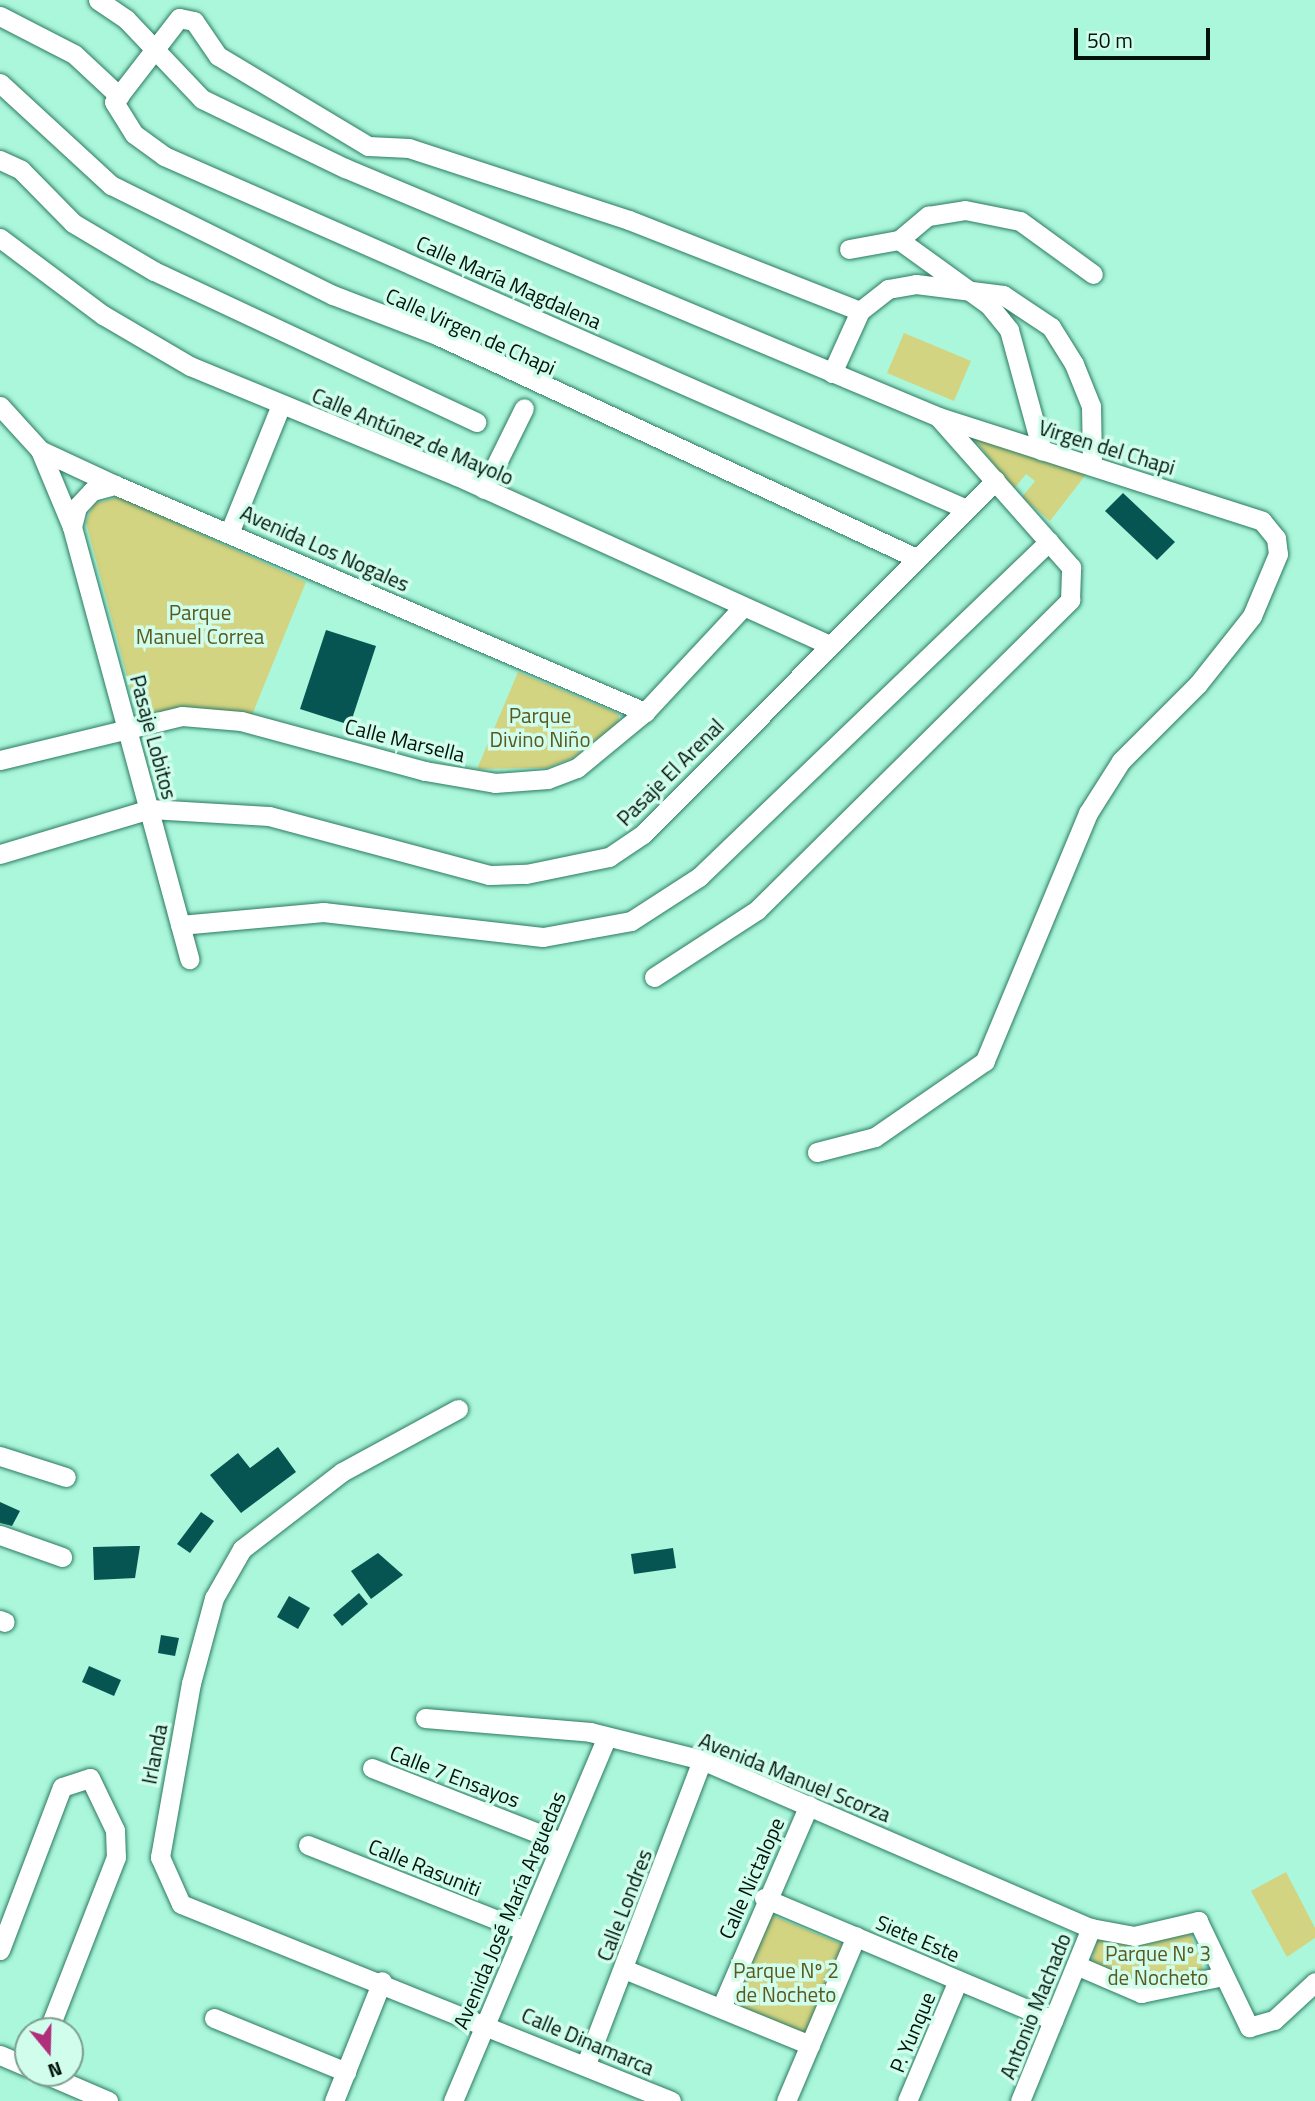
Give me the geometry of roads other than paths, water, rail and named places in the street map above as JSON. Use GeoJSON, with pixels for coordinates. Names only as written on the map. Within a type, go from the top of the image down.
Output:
{"type":"FeatureCollection","features":[{"type":"Feature","properties":{"kind":"street","name":"Virgen del Chapi"},"geometry":{"type":"LineString","coordinates":[[98,0],[126,19],[202,99],[345,168],[939,417],[1042,451],[1092,464],[1262,521],[1276,538],[1278,554],[1252,616],[1198,684],[1121,761],[1088,813],[985,1061],[875,1137],[817,1152]]}},
{"type":"Feature","properties":{"kind":"street"},"geometry":{"type":"LineString","coordinates":[[0,16],[74,54],[119,96],[155,52],[178,18],[194,21],[218,56],[368,146],[409,148],[629,220],[860,311]]}},
{"type":"Feature","properties":{"kind":"street","name":"Calle Virgen de Chapi"},"geometry":{"type":"LineString","coordinates":[[0,83],[111,185],[333,295],[439,336],[914,557]]}},
{"type":"Feature","properties":{"kind":"street","name":"Calle María Magdalena"},"geometry":{"type":"LineString","coordinates":[[119,96],[114,107],[123,121],[164,156],[964,509]]}},
{"type":"Feature","properties":{"kind":"street"},"geometry":{"type":"LineString","coordinates":[[0,160],[21,170],[73,223],[154,271],[476,422]]}},
{"type":"Feature","properties":{"kind":"street"},"geometry":{"type":"LineString","coordinates":[[849,249],[899,240],[929,216],[965,210],[1020,221],[1093,274]]}},
{"type":"Feature","properties":{"kind":"street","name":"Calle Antúnez de Mayolo"},"geometry":{"type":"LineString","coordinates":[[0,238],[114,321],[190,366],[484,489],[741,609],[827,644]]}},
{"type":"Feature","properties":{"kind":"street"},"geometry":{"type":"LineString","coordinates":[[899,240],[968,287],[1009,330],[1042,451]]}},
{"type":"Feature","properties":{"kind":"street"},"geometry":{"type":"LineString","coordinates":[[832,373],[860,311],[888,289],[968,287],[1003,295],[1051,327],[1091,406],[1092,464]]}},
{"type":"Feature","properties":{"kind":"street"},"geometry":{"type":"LineString","coordinates":[[230,531],[281,405]]}},
{"type":"Feature","properties":{"kind":"street","name":"Avenida Los Nogales"},"geometry":{"type":"LineString","coordinates":[[0,406],[40,450],[114,485],[230,531],[645,712]]}},
{"type":"Feature","properties":{"kind":"street"},"geometry":{"type":"LineString","coordinates":[[484,489],[524,408]]}},
{"type":"Feature","properties":{"kind":"street"},"geometry":{"type":"LineString","coordinates":[[654,977],[757,910],[1070,600],[1071,567],[939,417]]}},
{"type":"Feature","properties":{"kind":"street","name":"Pasaje Lobitos"},"geometry":{"type":"LineString","coordinates":[[40,450],[72,527],[129,725],[189,959]]}},
{"type":"Feature","properties":{"kind":"street","name":"Pasaje El Arenal"},"geometry":{"type":"LineString","coordinates":[[0,854],[150,809],[269,816],[489,875],[526,874],[609,857],[643,834],[827,644],[995,481]]}},
{"type":"Feature","properties":{"kind":"street"},"geometry":{"type":"LineString","coordinates":[[72,527],[77,507],[92,491],[114,485]]}},
{"type":"Feature","properties":{"kind":"street"},"geometry":{"type":"LineString","coordinates":[[180,925],[323,912],[543,937],[631,921],[699,877],[1049,541]]}},
{"type":"Feature","properties":{"kind":"street","name":"Calle Marsella"},"geometry":{"type":"LineString","coordinates":[[0,760],[129,725],[183,716],[242,721],[425,771],[495,783],[548,779],[577,768],[645,712],[741,609]]}},
{"type":"Feature","properties":{"kind":"street","name":"Irlanda"},"geometry":{"type":"LineString","coordinates":[[458,1409],[342,1472],[242,1549],[214,1598],[160,1838],[160,1857],[181,1904],[487,2022]]}},
{"type":"Feature","properties":{"kind":"street"},"geometry":{"type":"LineString","coordinates":[[0,1456],[66,1478]]}},
{"type":"Feature","properties":{"kind":"street"},"geometry":{"type":"LineString","coordinates":[[0,1535],[62,1557]]}},
{"type":"Feature","properties":{"kind":"street","name":"Avenida Manuel Scorza"},"geometry":{"type":"LineString","coordinates":[[425,1718],[607,1737],[702,1760],[1091,1928],[1134,1936],[1198,1921],[1223,1976]]}},
{"type":"Feature","properties":{"kind":"street","name":"Avenida José María Arguedas"},"geometry":{"type":"LineString","coordinates":[[453,2101],[607,1737]]}},
{"type":"Feature","properties":{"kind":"street","name":"Calle Londres"},"geometry":{"type":"LineString","coordinates":[[586,2064],[702,1760]]}},
{"type":"Feature","properties":{"kind":"street","name":"Calle 7 Ensayos"},"geometry":{"type":"LineString","coordinates":[[372,1768],[561,1842]]}},
{"type":"Feature","properties":{"kind":"street"},"geometry":{"type":"LineString","coordinates":[[0,1950],[62,1787],[90,1778],[115,1830],[116,1857],[53,2017]]}},
{"type":"Feature","properties":{"kind":"street","name":"Calle Nictalope"},"geometry":{"type":"LineString","coordinates":[[721,2008],[764,1898],[808,1805]]}},
{"type":"Feature","properties":{"kind":"street","name":"Calle Rasuniti"},"geometry":{"type":"LineString","coordinates":[[308,1845],[525,1931]]}},
{"type":"Feature","properties":{"kind":"street","name":"Siete Este"},"geometry":{"type":"LineString","coordinates":[[764,1898],[1053,2020]]}},
{"type":"Feature","properties":{"kind":"street","name":"Antonio Machado"},"geometry":{"type":"LineString","coordinates":[[1020,2101],[1091,1928]]}},
{"type":"Feature","properties":{"kind":"street"},"geometry":{"type":"LineString","coordinates":[[786,2101],[856,1936]]}},
{"type":"Feature","properties":{"kind":"street"},"geometry":{"type":"LineString","coordinates":[[1076,1965],[1141,1993],[1223,1976],[1243,2021],[1256,2029],[1315,1982]]}},
{"type":"Feature","properties":{"kind":"street"},"geometry":{"type":"LineString","coordinates":[[624,1969],[810,2045]]}},
{"type":"Feature","properties":{"kind":"street","name":"P. Yunque"},"geometry":{"type":"LineString","coordinates":[[908,2101],[958,1980]]}},
{"type":"Feature","properties":{"kind":"street"},"geometry":{"type":"LineString","coordinates":[[334,2101],[382,1981]]}},
{"type":"Feature","properties":{"kind":"street"},"geometry":{"type":"LineString","coordinates":[[214,2018],[346,2072]]}},
{"type":"Feature","properties":{"kind":"street","name":"Calle Dinamarca"},"geometry":{"type":"LineString","coordinates":[[487,2022],[671,2101]]}},
{"type":"Feature","properties":{"kind":"street"},"geometry":{"type":"LineString","coordinates":[[76,2087],[108,2101]]}},
{"type":"Feature","properties":{"kind":"park label","name":"Parque Manuel Correa"},"geometry":{"type":"Point","coordinates":[200,624]}},
{"type":"Feature","properties":{"kind":"park label","name":"Parque Divino Niño"},"geometry":{"type":"Point","coordinates":[540,727]}},
{"type":"Feature","properties":{"kind":"park label","name":"Parque Nº 3 de Nocheto"},"geometry":{"type":"Point","coordinates":[1158,1965]}},
{"type":"Feature","properties":{"kind":"park label","name":"Parque Nº 2 de Nocheto"},"geometry":{"type":"Point","coordinates":[786,1982]}}]}
